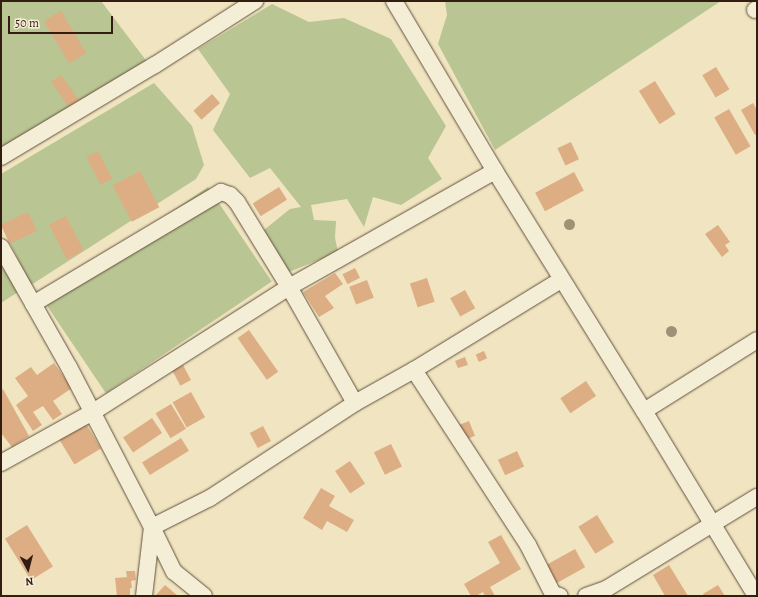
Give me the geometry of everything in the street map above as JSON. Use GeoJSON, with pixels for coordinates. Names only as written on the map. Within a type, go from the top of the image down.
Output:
{"type":"FeatureCollection","features":[{"type":"Feature","properties":{"kind":"street"},"geometry":{"type":"LineString","coordinates":[[1,157],[155,65],[255,1]]}},
{"type":"Feature","properties":{"kind":"street"},"geometry":{"type":"LineString","coordinates":[[394,1],[561,280],[644,411],[756,596]]}},
{"type":"Feature","properties":{"kind":"street"},"geometry":{"type":"LineString","coordinates":[[1,463],[92,412],[289,287],[495,171]]}},
{"type":"Feature","properties":{"kind":"street"},"geometry":{"type":"LineString","coordinates":[[33,304],[221,192],[230,195],[237,202],[289,287],[355,403]]}},
{"type":"Feature","properties":{"kind":"street"},"geometry":{"type":"LineString","coordinates":[[1,247],[92,412],[174,572],[204,596]]}},
{"type":"Feature","properties":{"kind":"street"},"geometry":{"type":"LineString","coordinates":[[152,527],[210,498],[355,403],[414,370],[561,280]]}},
{"type":"Feature","properties":{"kind":"street"},"geometry":{"type":"LineString","coordinates":[[644,411],[757,340]]}},
{"type":"Feature","properties":{"kind":"street"},"geometry":{"type":"LineString","coordinates":[[414,370],[528,545],[554,595]]}},
{"type":"Feature","properties":{"kind":"street"},"geometry":{"type":"LineString","coordinates":[[586,596],[606,588],[757,497]]}},
{"type":"Feature","properties":{"kind":"street"},"geometry":{"type":"LineString","coordinates":[[144,596],[152,527]]}},
{"type":"Feature","properties":{"kind":"green space"},"geometry":{"type":"Polygon","coordinates":[[[1,1],[101,1],[151,67],[1,155],[1,1]]]}},
{"type":"Feature","properties":{"kind":"green space"},"geometry":{"type":"Polygon","coordinates":[[[445,1],[721,1],[495,150],[438,44],[447,15],[445,1]]]}},
{"type":"Feature","properties":{"kind":"green space"},"geometry":{"type":"Polygon","coordinates":[[[272,4],[309,22],[344,18],[391,39],[446,126],[428,158],[442,179],[401,205],[373,197],[364,227],[347,199],[311,205],[314,220],[336,221],[335,238],[338,252],[289,272],[264,230],[290,209],[301,207],[270,168],[250,178],[213,130],[230,94],[198,49],[272,4]]]}},
{"type":"Feature","properties":{"kind":"green space"},"geometry":{"type":"Polygon","coordinates":[[[154,83],[192,126],[204,165],[196,179],[31,285],[1,225],[1,174],[154,83]]]}},
{"type":"Feature","properties":{"kind":"green space"},"geometry":{"type":"Polygon","coordinates":[[[208,187],[272,282],[106,393],[42,299],[208,187]]]}},
{"type":"Feature","properties":{"kind":"green space"},"geometry":{"type":"Polygon","coordinates":[[[1,265],[18,292],[1,303],[1,265]]]}},
{"type":"Feature","properties":{"kind":"building"},"geometry":{"type":"Polygon","coordinates":[[[61,11],[86,53],[69,63],[44,21],[61,11]]]}},
{"type":"Feature","properties":{"kind":"building"},"geometry":{"type":"Polygon","coordinates":[[[716,67],[729,89],[716,98],[702,75],[716,67]]]}},
{"type":"Feature","properties":{"kind":"building"},"geometry":{"type":"Polygon","coordinates":[[[61,75],[82,105],[72,112],[51,82],[61,75]]]}},
{"type":"Feature","properties":{"kind":"building"},"geometry":{"type":"Polygon","coordinates":[[[655,81],[676,114],[660,124],[639,91],[655,81]]]}},
{"type":"Feature","properties":{"kind":"building"},"geometry":{"type":"Polygon","coordinates":[[[212,94],[220,103],[201,120],[193,111],[212,94]]]}},
{"type":"Feature","properties":{"kind":"building"},"geometry":{"type":"Polygon","coordinates":[[[753,103],[757,110],[757,134],[755,135],[741,110],[753,103]]]}},
{"type":"Feature","properties":{"kind":"building"},"geometry":{"type":"Polygon","coordinates":[[[729,109],[750,146],[736,155],[714,118],[729,109]]]}},
{"type":"Feature","properties":{"kind":"building"},"geometry":{"type":"Polygon","coordinates":[[[571,142],[579,159],[565,166],[557,148],[571,142]]]}},
{"type":"Feature","properties":{"kind":"building"},"geometry":{"type":"Polygon","coordinates":[[[98,151],[112,179],[100,185],[86,157],[98,151]]]}},
{"type":"Feature","properties":{"kind":"building"},"geometry":{"type":"Polygon","coordinates":[[[140,171],[159,207],[132,222],[113,186],[140,171]]]}},
{"type":"Feature","properties":{"kind":"building"},"geometry":{"type":"Polygon","coordinates":[[[574,172],[584,191],[545,211],[535,193],[574,172]]]}},
{"type":"Feature","properties":{"kind":"building"},"geometry":{"type":"Polygon","coordinates":[[[279,187],[287,200],[261,216],[253,203],[279,187]]]}},
{"type":"Feature","properties":{"kind":"building"},"geometry":{"type":"Polygon","coordinates":[[[28,212],[37,231],[10,244],[1,225],[28,212]]]}},
{"type":"Feature","properties":{"kind":"building"},"geometry":{"type":"Polygon","coordinates":[[[66,216],[84,251],[67,259],[49,225],[66,216]]]}},
{"type":"Feature","properties":{"kind":"building"},"geometry":{"type":"Polygon","coordinates":[[[718,225],[730,242],[725,245],[729,251],[722,257],[705,234],[718,225]]]}},
{"type":"Feature","properties":{"kind":"building"},"geometry":{"type":"Polygon","coordinates":[[[355,268],[360,278],[348,284],[343,274],[355,268]]]}},
{"type":"Feature","properties":{"kind":"building"},"geometry":{"type":"Polygon","coordinates":[[[335,273],[343,284],[325,296],[334,308],[319,317],[303,292],[335,273]]]}},
{"type":"Feature","properties":{"kind":"building"},"geometry":{"type":"Polygon","coordinates":[[[427,278],[435,302],[418,307],[410,284],[427,278]]]}},
{"type":"Feature","properties":{"kind":"building"},"geometry":{"type":"Polygon","coordinates":[[[367,280],[374,298],[356,305],[349,287],[367,280]]]}},
{"type":"Feature","properties":{"kind":"building"},"geometry":{"type":"Polygon","coordinates":[[[465,290],[475,308],[460,317],[450,298],[465,290]]]}},
{"type":"Feature","properties":{"kind":"building"},"geometry":{"type":"Polygon","coordinates":[[[249,330],[278,372],[267,380],[238,338],[249,330]]]}},
{"type":"Feature","properties":{"kind":"building"},"geometry":{"type":"Polygon","coordinates":[[[484,351],[487,358],[479,362],[476,355],[484,351]]]}},
{"type":"Feature","properties":{"kind":"building"},"geometry":{"type":"Polygon","coordinates":[[[465,357],[468,365],[458,368],[455,361],[465,357]]]}},
{"type":"Feature","properties":{"kind":"building"},"geometry":{"type":"Polygon","coordinates":[[[54,363],[72,388],[53,401],[62,414],[53,420],[43,406],[33,412],[42,425],[33,431],[16,405],[28,396],[15,378],[31,367],[37,375],[54,363]]]}},
{"type":"Feature","properties":{"kind":"building"},"geometry":{"type":"Polygon","coordinates":[[[183,365],[191,380],[180,386],[172,371],[183,365]]]}},
{"type":"Feature","properties":{"kind":"building"},"geometry":{"type":"Polygon","coordinates":[[[586,381],[596,396],[570,413],[560,398],[586,381]]]}},
{"type":"Feature","properties":{"kind":"building"},"geometry":{"type":"Polygon","coordinates":[[[3,389],[29,436],[12,447],[1,433],[1,390],[3,389]]]}},
{"type":"Feature","properties":{"kind":"building"},"geometry":{"type":"Polygon","coordinates":[[[191,392],[205,417],[187,428],[173,402],[191,392]]]}},
{"type":"Feature","properties":{"kind":"building"},"geometry":{"type":"Polygon","coordinates":[[[171,404],[186,429],[171,438],[156,413],[171,404]]]}},
{"type":"Feature","properties":{"kind":"building"},"geometry":{"type":"Polygon","coordinates":[[[152,418],[162,433],[133,452],[123,438],[152,418]]]}},
{"type":"Feature","properties":{"kind":"building"},"geometry":{"type":"Polygon","coordinates":[[[469,421],[475,436],[461,441],[455,427],[469,421]]]}},
{"type":"Feature","properties":{"kind":"building"},"geometry":{"type":"Polygon","coordinates":[[[85,422],[101,449],[74,465],[58,438],[85,422]]]}},
{"type":"Feature","properties":{"kind":"building"},"geometry":{"type":"Polygon","coordinates":[[[263,426],[271,441],[258,448],[250,433],[263,426]]]}},
{"type":"Feature","properties":{"kind":"building"},"geometry":{"type":"Polygon","coordinates":[[[181,438],[189,451],[150,475],[142,462],[181,438]]]}},
{"type":"Feature","properties":{"kind":"building"},"geometry":{"type":"Polygon","coordinates":[[[391,444],[402,466],[385,475],[374,452],[391,444]]]}},
{"type":"Feature","properties":{"kind":"building"},"geometry":{"type":"Polygon","coordinates":[[[517,451],[524,466],[505,475],[498,460],[517,451]]]}},
{"type":"Feature","properties":{"kind":"building"},"geometry":{"type":"Polygon","coordinates":[[[350,461],[365,483],[350,493],[335,471],[350,461]]]}},
{"type":"Feature","properties":{"kind":"building"},"geometry":{"type":"Polygon","coordinates":[[[321,488],[335,496],[329,506],[354,520],[347,532],[327,521],[322,530],[303,518],[321,488]]]}},
{"type":"Feature","properties":{"kind":"building"},"geometry":{"type":"Polygon","coordinates":[[[597,515],[614,542],[595,554],[578,527],[597,515]]]}},
{"type":"Feature","properties":{"kind":"building"},"geometry":{"type":"Polygon","coordinates":[[[27,525],[53,567],[31,580],[5,539],[27,525]]]}},
{"type":"Feature","properties":{"kind":"building"},"geometry":{"type":"Polygon","coordinates":[[[501,535],[521,569],[490,587],[495,596],[485,596],[483,592],[476,596],[471,596],[464,584],[500,563],[488,542],[501,535]]]}},
{"type":"Feature","properties":{"kind":"building"},"geometry":{"type":"Polygon","coordinates":[[[575,549],[585,567],[554,585],[544,566],[575,549]]]}},
{"type":"Feature","properties":{"kind":"building"},"geometry":{"type":"Polygon","coordinates":[[[669,565],[688,596],[665,596],[653,575],[669,565]]]}},
{"type":"Feature","properties":{"kind":"building"},"geometry":{"type":"Polygon","coordinates":[[[126,571],[135,571],[136,580],[131,581],[132,588],[130,588],[130,595],[117,596],[115,578],[127,577],[126,571]]]}},
{"type":"Feature","properties":{"kind":"building"},"geometry":{"type":"Polygon","coordinates":[[[165,585],[178,596],[155,596],[165,585]]]}},
{"type":"Feature","properties":{"kind":"building"},"geometry":{"type":"Polygon","coordinates":[[[718,585],[725,596],[704,596],[703,594],[718,585]]]}}]}
